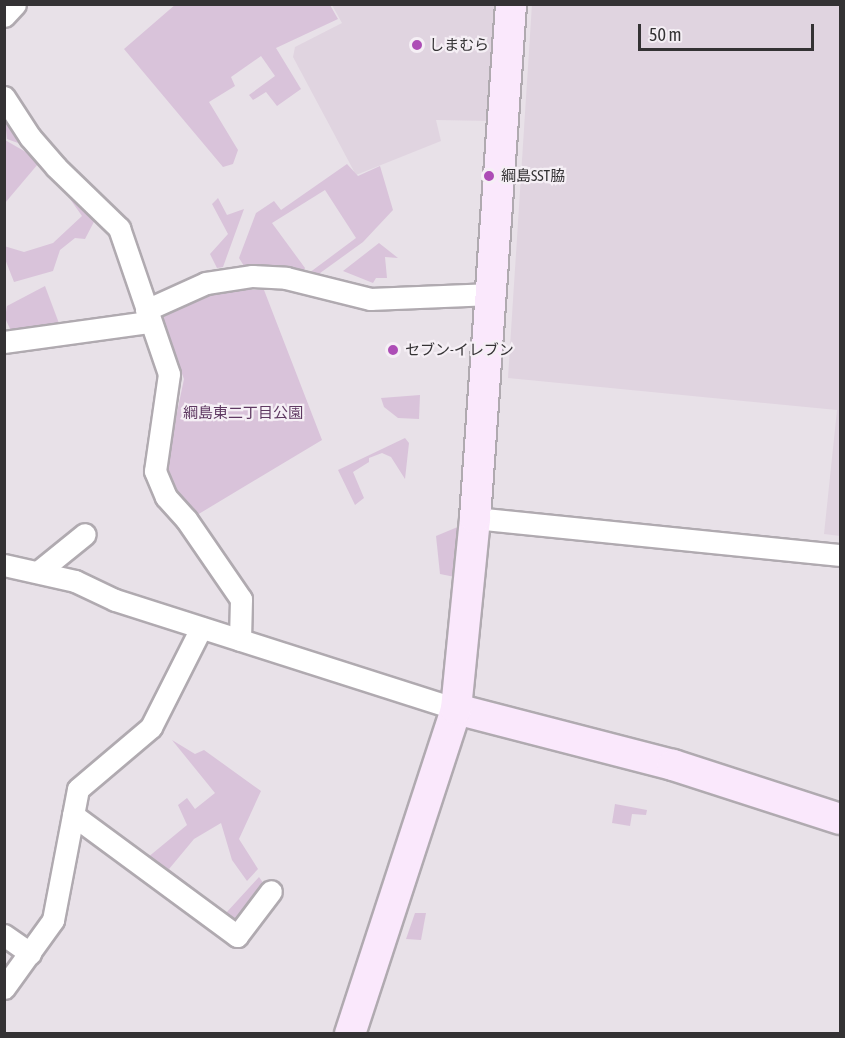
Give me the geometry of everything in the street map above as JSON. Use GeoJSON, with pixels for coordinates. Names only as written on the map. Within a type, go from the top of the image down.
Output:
{"type":"FeatureCollection","features":[{"type":"Feature","properties":{"kind":"street"},"geometry":{"type":"LineString","coordinates":[[4,16],[15,4]]}},
{"type":"Feature","properties":{"kind":"street"},"geometry":{"type":"LineString","coordinates":[[350,1034],[456,709],[475,518],[511,4]]}},
{"type":"Feature","properties":{"kind":"street"},"geometry":{"type":"LineString","coordinates":[[4,97],[30,137],[56,167],[119,228],[147,316],[169,374],[155,471],[166,497],[186,519],[241,598],[240,640]]}},
{"type":"Feature","properties":{"kind":"street"},"geometry":{"type":"LineString","coordinates":[[4,342],[147,316],[206,283],[252,276],[286,278],[370,299],[492,294]]}},
{"type":"Feature","properties":{"kind":"street"},"geometry":{"type":"LineString","coordinates":[[475,518],[840,555]]}},
{"type":"Feature","properties":{"kind":"street"},"geometry":{"type":"LineString","coordinates":[[38,573],[85,534]]}},
{"type":"Feature","properties":{"kind":"street"},"geometry":{"type":"LineString","coordinates":[[4,565],[75,581],[115,600],[456,709],[673,765],[840,819]]}},
{"type":"Feature","properties":{"kind":"street"},"geometry":{"type":"LineString","coordinates":[[4,988],[53,920],[78,789],[151,727],[201,627]]}},
{"type":"Feature","properties":{"kind":"street"},"geometry":{"type":"LineString","coordinates":[[73,815],[237,936],[270,891]]}},
{"type":"Feature","properties":{"kind":"street"},"geometry":{"type":"LineString","coordinates":[[4,935],[30,953]]}},
{"type":"Feature","properties":{"kind":"shaded area"},"geometry":{"type":"Polygon","coordinates":[[[532,4],[840,5],[840,536],[824,534],[837,410],[508,378],[532,4]]]}},
{"type":"Feature","properties":{"kind":"shaded area"},"geometry":{"type":"Polygon","coordinates":[[[332,5],[499,5],[491,121],[436,120],[441,141],[356,175],[293,57],[295,47],[342,23],[332,5]]]}},
{"type":"Feature","properties":{"kind":"green space"},"geometry":{"type":"Polygon","coordinates":[[[176,4],[330,5],[338,19],[276,48],[301,89],[277,106],[266,92],[253,100],[249,95],[275,76],[261,56],[231,77],[235,86],[209,102],[238,150],[233,164],[223,167],[124,49],[176,4]]]}},
{"type":"Feature","properties":{"kind":"green space"},"geometry":{"type":"Polygon","coordinates":[[[4,113],[29,147],[7,139],[4,113]]]}},
{"type":"Feature","properties":{"kind":"green space"},"geometry":{"type":"Polygon","coordinates":[[[5,140],[31,155],[38,164],[5,203],[5,140]]]}},
{"type":"Feature","properties":{"kind":"green space"},"geometry":{"type":"Polygon","coordinates":[[[347,164],[358,176],[380,166],[393,210],[363,242],[316,276],[309,273],[356,238],[325,190],[272,223],[305,268],[303,273],[244,266],[239,258],[256,213],[274,201],[281,210],[347,164]]]}},
{"type":"Feature","properties":{"kind":"green space"},"geometry":{"type":"Polygon","coordinates":[[[56,179],[97,216],[85,239],[75,238],[60,250],[53,271],[14,282],[5,259],[4,246],[24,252],[53,243],[82,216],[56,179]]]}},
{"type":"Feature","properties":{"kind":"green space"},"geometry":{"type":"Polygon","coordinates":[[[218,198],[227,215],[244,209],[223,267],[217,268],[210,254],[228,234],[212,204],[218,198]]]}},
{"type":"Feature","properties":{"kind":"green space"},"geometry":{"type":"Polygon","coordinates":[[[379,243],[398,258],[385,257],[387,278],[376,278],[373,283],[343,271],[379,243]]]}},
{"type":"Feature","properties":{"kind":"green space"},"geometry":{"type":"Polygon","coordinates":[[[45,286],[60,326],[12,333],[5,318],[7,306],[45,286]]]}},
{"type":"Feature","properties":{"kind":"green space","name":"綱島東二丁目公園"},"geometry":{"type":"Polygon","coordinates":[[[228,289],[264,290],[322,440],[197,515],[170,483],[166,465],[184,379],[161,319],[168,310],[228,289]]]}},
{"type":"Feature","properties":{"kind":"green space"},"geometry":{"type":"Polygon","coordinates":[[[420,395],[419,419],[398,418],[384,407],[381,398],[420,395]]]}},
{"type":"Feature","properties":{"kind":"green space"},"geometry":{"type":"Polygon","coordinates":[[[405,438],[409,443],[405,479],[391,457],[382,453],[369,458],[369,462],[353,472],[364,498],[355,505],[338,470],[405,438]]]}},
{"type":"Feature","properties":{"kind":"green space"},"geometry":{"type":"Polygon","coordinates":[[[460,526],[455,577],[440,574],[436,536],[460,526]]]}},
{"type":"Feature","properties":{"kind":"green space"},"geometry":{"type":"Polygon","coordinates":[[[172,740],[195,754],[204,750],[261,791],[239,839],[258,869],[247,881],[232,860],[221,823],[194,839],[169,869],[226,913],[259,877],[264,884],[232,924],[147,858],[187,825],[178,805],[187,798],[195,809],[215,793],[172,740]]]}},
{"type":"Feature","properties":{"kind":"green space"},"geometry":{"type":"Polygon","coordinates":[[[615,804],[647,810],[646,815],[632,814],[630,826],[612,823],[615,804]]]}},
{"type":"Feature","properties":{"kind":"green space"},"geometry":{"type":"Polygon","coordinates":[[[415,913],[426,913],[421,940],[406,939],[415,913]]]}},
{"type":"Feature","properties":{"kind":"place","name":"しまむら"},"geometry":{"type":"Point","coordinates":[417,45]}},
{"type":"Feature","properties":{"kind":"place","name":"綱島SST脇"},"geometry":{"type":"Point","coordinates":[489,176]}},
{"type":"Feature","properties":{"kind":"place","name":"セブン-イレブン"},"geometry":{"type":"Point","coordinates":[393,350]}}]}
